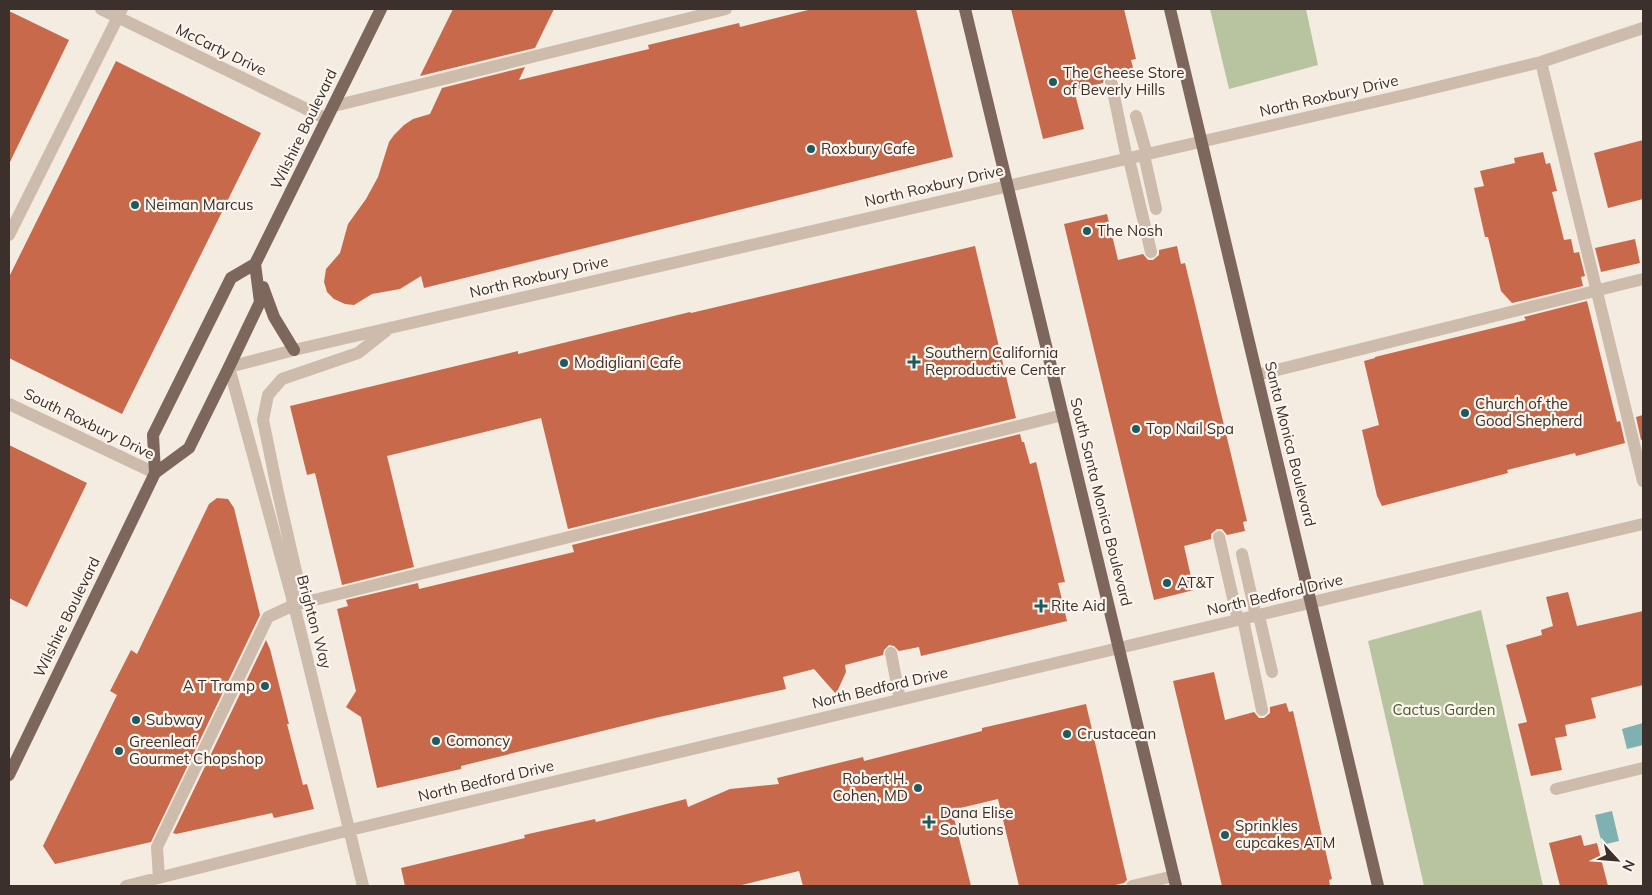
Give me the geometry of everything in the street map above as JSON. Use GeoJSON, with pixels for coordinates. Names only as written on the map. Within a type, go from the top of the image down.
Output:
{"type":"FeatureCollection","features":[{"type":"Feature","properties":{"kind":"main road","name":"Wilshire Boulevard"},"geometry":{"type":"LineString","coordinates":[[9,774],[155,473],[189,448],[230,367],[260,302],[255,264],[381,9]]}},
{"type":"Feature","properties":{"kind":"main road","name":"South Santa Monica Boulevard"},"geometry":{"type":"LineString","coordinates":[[965,9],[1175,881]]}},
{"type":"Feature","properties":{"kind":"main road","name":"Santa Monica Boulevard"},"geometry":{"type":"LineString","coordinates":[[1170,9],[1378,886]]}},
{"type":"Feature","properties":{"kind":"main road","name":"Wilshire Boulevard"},"geometry":{"type":"LineString","coordinates":[[155,473],[153,435],[159,422],[230,278],[255,264]]}},
{"type":"Feature","properties":{"kind":"main road"},"geometry":{"type":"LineString","coordinates":[[255,264],[274,317],[294,350]]}},
{"type":"Feature","properties":{"kind":"street","name":"McCarty Drive"},"geometry":{"type":"LineString","coordinates":[[101,9],[120,13],[327,119]]}},
{"type":"Feature","properties":{"kind":"street"},"geometry":{"type":"LineString","coordinates":[[334,106],[726,9]]}},
{"type":"Feature","properties":{"kind":"street"},"geometry":{"type":"LineString","coordinates":[[9,234],[120,13]]}},
{"type":"Feature","properties":{"kind":"street","name":"North Roxbury Drive"},"geometry":{"type":"LineString","coordinates":[[230,367],[294,350],[1203,142],[1542,62],[1643,28]]}},
{"type":"Feature","properties":{"kind":"street"},"geometry":{"type":"LineString","coordinates":[[1542,62],[1643,481]]}},
{"type":"Feature","properties":{"kind":"street"},"geometry":{"type":"LineString","coordinates":[[1111,81],[1151,252]]}},
{"type":"Feature","properties":{"kind":"street"},"geometry":{"type":"LineString","coordinates":[[1136,116],[1146,155],[1156,209]]}},
{"type":"Feature","properties":{"kind":"street"},"geometry":{"type":"LineString","coordinates":[[1257,375],[1643,279]]}},
{"type":"Feature","properties":{"kind":"street"},"geometry":{"type":"LineString","coordinates":[[293,602],[298,580],[263,420],[268,395],[282,379],[358,353],[389,329]]}},
{"type":"Feature","properties":{"kind":"street","name":"Brighton Way"},"geometry":{"type":"LineString","coordinates":[[230,367],[293,602],[363,886]]}},
{"type":"Feature","properties":{"kind":"street","name":"South Roxbury Drive"},"geometry":{"type":"LineString","coordinates":[[9,404],[155,473]]}},
{"type":"Feature","properties":{"kind":"street"},"geometry":{"type":"LineString","coordinates":[[158,878],[157,847],[268,617],[293,602],[1063,415]]}},
{"type":"Feature","properties":{"kind":"street","name":"North Bedford Drive"},"geometry":{"type":"LineString","coordinates":[[126,886],[350,830],[1643,524]]}},
{"type":"Feature","properties":{"kind":"street"},"geometry":{"type":"LineString","coordinates":[[1219,537],[1249,618],[1272,672]]}},
{"type":"Feature","properties":{"kind":"street"},"geometry":{"type":"LineString","coordinates":[[1242,554],[1262,710]]}},
{"type":"Feature","properties":{"kind":"street"},"geometry":{"type":"LineString","coordinates":[[891,653],[900,700]]}},
{"type":"Feature","properties":{"kind":"street"},"geometry":{"type":"LineString","coordinates":[[1556,789],[1643,768]]}},
{"type":"Feature","properties":{"kind":"street"},"geometry":{"type":"LineString","coordinates":[[1132,886],[1175,881]]}},
{"type":"Feature","properties":{"kind":"green space"},"geometry":{"type":"Polygon","coordinates":[[[1210,9],[1306,9],[1318,65],[1229,89],[1210,9]]]}},
{"type":"Feature","properties":{"kind":"green space","name":"Cactus Garden"},"geometry":{"type":"Polygon","coordinates":[[[1481,610],[1543,886],[1424,886],[1368,641],[1481,610]]]}},
{"type":"Feature","properties":{"kind":"water"},"geometry":{"type":"Polygon","coordinates":[[[1643,723],[1643,745],[1627,749],[1622,729],[1643,723]]]}},
{"type":"Feature","properties":{"kind":"water"},"geometry":{"type":"Polygon","coordinates":[[[1612,811],[1619,841],[1602,845],[1595,815],[1612,811]]]}},
{"type":"Feature","properties":{"kind":"building"},"geometry":{"type":"Polygon","coordinates":[[[453,9],[554,9],[535,48],[420,76],[453,9]]]}},
{"type":"Feature","properties":{"kind":"building"},"geometry":{"type":"Polygon","coordinates":[[[812,9],[916,9],[953,157],[424,288],[421,276],[400,289],[372,294],[354,305],[345,304],[334,299],[327,292],[324,282],[326,269],[340,253],[348,224],[366,199],[378,177],[389,142],[404,125],[413,119],[430,114],[442,88],[525,67],[519,80],[649,49],[648,45],[739,23],[740,27],[812,9]]]}},
{"type":"Feature","properties":{"kind":"building"},"geometry":{"type":"Polygon","coordinates":[[[1011,9],[1124,9],[1136,59],[1131,60],[1135,75],[1119,79],[1114,74],[1109,73],[1104,78],[1103,83],[1074,90],[1084,129],[1043,139],[1011,9]]]}},
{"type":"Feature","properties":{"kind":"building"},"geometry":{"type":"Polygon","coordinates":[[[9,11],[69,40],[9,164],[9,11]]]}},
{"type":"Feature","properties":{"kind":"building","name":"Neiman Marcus"},"geometry":{"type":"Polygon","coordinates":[[[116,61],[261,133],[122,414],[9,358],[9,277],[116,61]]]}},
{"type":"Feature","properties":{"kind":"building"},"geometry":{"type":"Polygon","coordinates":[[[1643,140],[1643,199],[1608,208],[1594,153],[1643,140]]]}},
{"type":"Feature","properties":{"kind":"building"},"geometry":{"type":"Polygon","coordinates":[[[1543,152],[1546,164],[1550,163],[1557,191],[1552,192],[1564,240],[1571,239],[1574,253],[1579,252],[1585,276],[1581,277],[1583,286],[1512,303],[1501,291],[1488,237],[1485,237],[1474,188],[1484,186],[1480,171],[1515,163],[1514,158],[1543,152]]]}},
{"type":"Feature","properties":{"kind":"building"},"geometry":{"type":"Polygon","coordinates":[[[1107,214],[1118,260],[1143,254],[1148,260],[1153,260],[1159,255],[1159,250],[1177,246],[1181,264],[1185,263],[1247,521],[1243,522],[1245,531],[1227,535],[1222,529],[1217,529],[1211,534],[1211,539],[1184,546],[1194,590],[1154,600],[1064,224],[1107,214]]]}},
{"type":"Feature","properties":{"kind":"building"},"geometry":{"type":"Polygon","coordinates":[[[1635,239],[1640,263],[1601,272],[1595,248],[1635,239]]]}},
{"type":"Feature","properties":{"kind":"building"},"geometry":{"type":"Polygon","coordinates":[[[975,246],[1016,418],[568,529],[541,418],[387,456],[414,567],[342,585],[315,473],[307,475],[290,406],[518,351],[518,354],[975,246]]]}},
{"type":"Feature","properties":{"kind":"building","name":"Church of the Good Shepherd"},"geometry":{"type":"Polygon","coordinates":[[[1587,301],[1617,422],[1620,421],[1625,443],[1576,456],[1575,453],[1507,470],[1508,473],[1382,506],[1377,496],[1362,430],[1379,425],[1364,361],[1526,320],[1524,317],[1587,301]]]}},
{"type":"Feature","properties":{"kind":"building"},"geometry":{"type":"Polygon","coordinates":[[[1643,415],[1643,439],[1641,440],[1636,417],[1643,415]]]}},
{"type":"Feature","properties":{"kind":"building"},"geometry":{"type":"Polygon","coordinates":[[[1020,434],[1030,464],[1036,462],[1065,582],[1058,583],[1067,621],[921,656],[919,647],[899,651],[894,646],[889,645],[884,650],[883,655],[845,665],[846,672],[836,694],[814,669],[783,677],[786,689],[655,718],[461,766],[461,769],[377,788],[361,717],[346,707],[356,691],[337,609],[348,606],[346,600],[418,583],[419,589],[574,552],[572,545],[1020,434]]]}},
{"type":"Feature","properties":{"kind":"building"},"geometry":{"type":"Polygon","coordinates":[[[9,445],[87,483],[27,607],[9,598],[9,445]]]}},
{"type":"Feature","properties":{"kind":"building"},"geometry":{"type":"Polygon","coordinates":[[[217,498],[228,499],[234,508],[260,615],[151,842],[55,864],[43,846],[117,695],[110,691],[131,650],[137,654],[209,504],[217,498]]]}},
{"type":"Feature","properties":{"kind":"building"},"geometry":{"type":"Polygon","coordinates":[[[1568,592],[1577,626],[1643,611],[1643,685],[1591,698],[1596,718],[1565,725],[1567,736],[1555,738],[1562,770],[1531,776],[1518,724],[1527,722],[1506,645],[1542,635],[1541,630],[1553,626],[1546,597],[1568,592]]]}},
{"type":"Feature","properties":{"kind":"building"},"geometry":{"type":"Polygon","coordinates":[[[266,640],[270,649],[303,785],[307,784],[314,809],[274,818],[272,813],[176,834],[173,833],[266,640]]]}},
{"type":"Feature","properties":{"kind":"building"},"geometry":{"type":"Polygon","coordinates":[[[1214,672],[1225,720],[1254,712],[1259,718],[1264,718],[1270,713],[1270,707],[1286,703],[1289,712],[1293,711],[1332,879],[1329,880],[1330,886],[1222,886],[1173,681],[1214,672]]]}},
{"type":"Feature","properties":{"kind":"building"},"geometry":{"type":"Polygon","coordinates":[[[1086,704],[1127,880],[1124,883],[1111,886],[1019,886],[998,799],[952,810],[971,886],[803,886],[799,871],[738,886],[405,886],[401,868],[525,838],[524,835],[595,819],[596,822],[686,799],[688,807],[730,789],[779,784],[777,778],[863,757],[864,761],[982,731],[982,728],[1086,704]]]}},
{"type":"Feature","properties":{"kind":"building"},"geometry":{"type":"Polygon","coordinates":[[[1581,835],[1584,846],[1597,843],[1608,886],[1560,886],[1549,843],[1581,835]]]}},
{"type":"Feature","properties":{"kind":"place","name":"The Cheese Store of Beverly Hills"},"geometry":{"type":"Point","coordinates":[1053,82]}},
{"type":"Feature","properties":{"kind":"place","name":"Roxbury Cafe"},"geometry":{"type":"Point","coordinates":[811,149]}},
{"type":"Feature","properties":{"kind":"place","name":"Neiman Marcus"},"geometry":{"type":"Point","coordinates":[135,205]}},
{"type":"Feature","properties":{"kind":"place","name":"The Nosh"},"geometry":{"type":"Point","coordinates":[1087,231]}},
{"type":"Feature","properties":{"kind":"place","name":"Southern California Reproductive Center"},"geometry":{"type":"Point","coordinates":[914,362]}},
{"type":"Feature","properties":{"kind":"place","name":"Modigliani Cafe"},"geometry":{"type":"Point","coordinates":[564,363]}},
{"type":"Feature","properties":{"kind":"place","name":"Church of the Good Shepherd"},"geometry":{"type":"Point","coordinates":[1465,413]}},
{"type":"Feature","properties":{"kind":"place","name":"Top Nail Spa"},"geometry":{"type":"Point","coordinates":[1136,429]}},
{"type":"Feature","properties":{"kind":"place","name":"AT&T"},"geometry":{"type":"Point","coordinates":[1167,583]}},
{"type":"Feature","properties":{"kind":"place","name":"Rite Aid"},"geometry":{"type":"Point","coordinates":[1041,606]}},
{"type":"Feature","properties":{"kind":"place","name":"A T Tramp"},"geometry":{"type":"Point","coordinates":[265,686]}},
{"type":"Feature","properties":{"kind":"place","name":"Subway"},"geometry":{"type":"Point","coordinates":[136,720]}},
{"type":"Feature","properties":{"kind":"place","name":"Crustacean"},"geometry":{"type":"Point","coordinates":[1067,734]}},
{"type":"Feature","properties":{"kind":"place","name":"Comoncy"},"geometry":{"type":"Point","coordinates":[436,741]}},
{"type":"Feature","properties":{"kind":"place","name":"Greenleaf Gourmet Chopshop"},"geometry":{"type":"Point","coordinates":[119,751]}},
{"type":"Feature","properties":{"kind":"place","name":"Robert H. Cohen, MD"},"geometry":{"type":"Point","coordinates":[918,788]}},
{"type":"Feature","properties":{"kind":"place","name":"Dana Elise Solutions"},"geometry":{"type":"Point","coordinates":[929,822]}},
{"type":"Feature","properties":{"kind":"place","name":"Sprinkles cupcakes ATM"},"geometry":{"type":"Point","coordinates":[1225,835]}}]}
